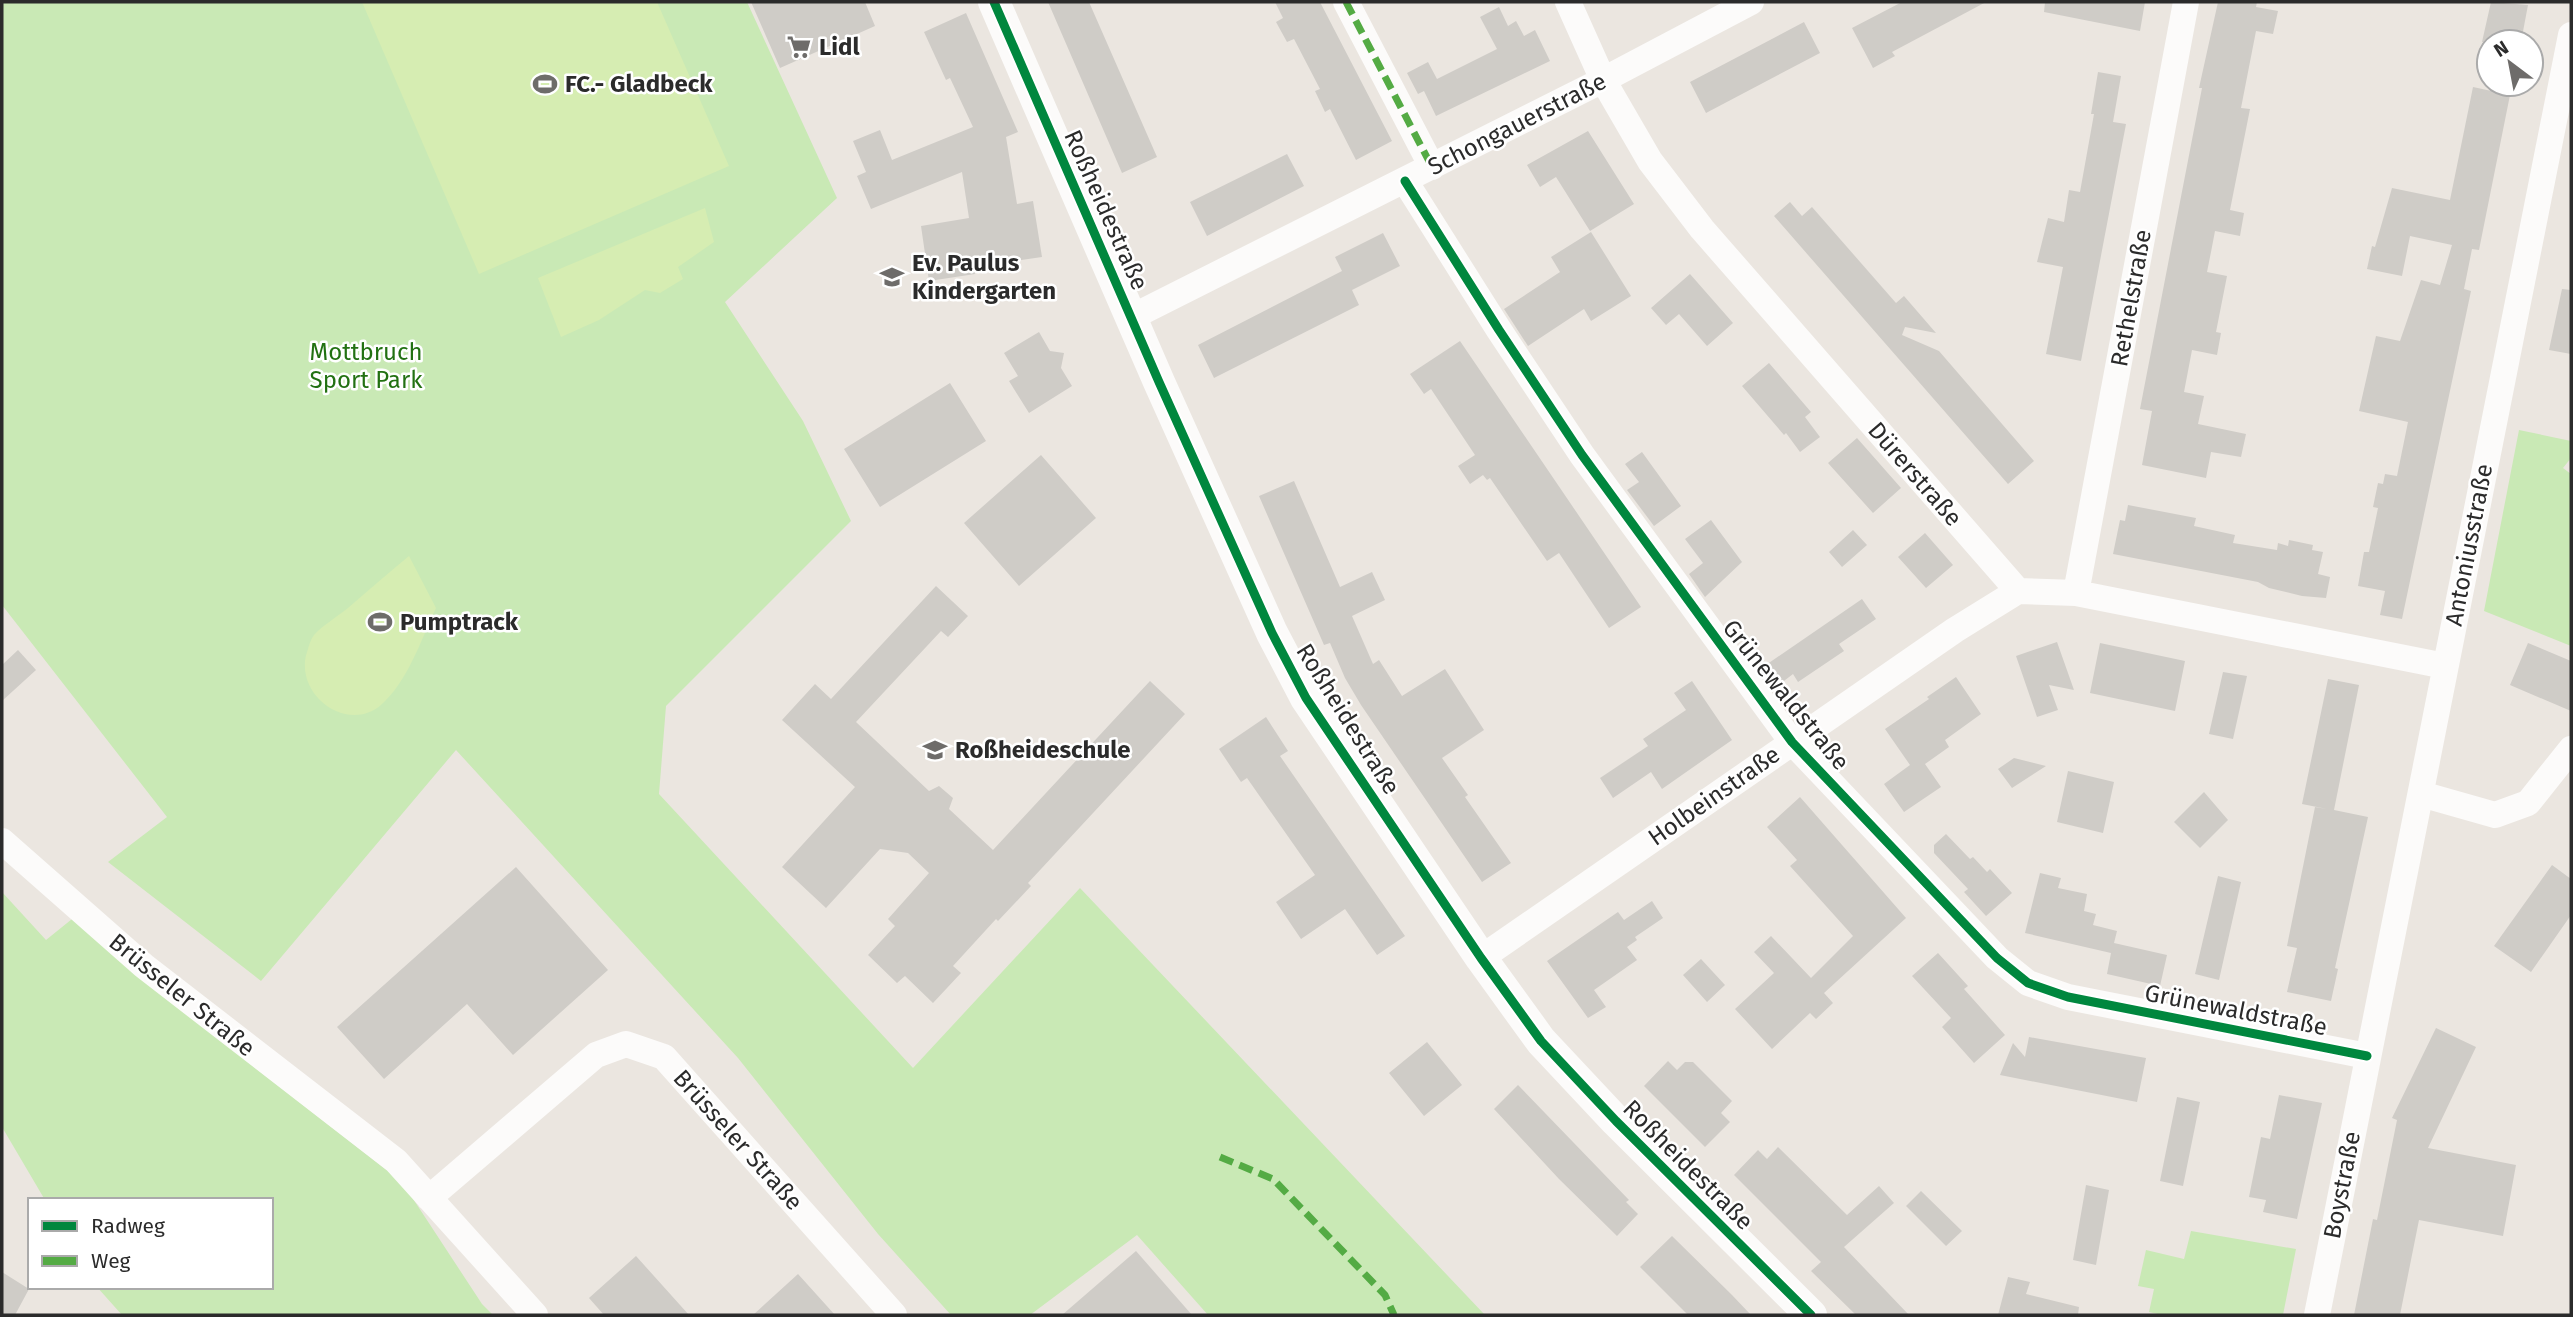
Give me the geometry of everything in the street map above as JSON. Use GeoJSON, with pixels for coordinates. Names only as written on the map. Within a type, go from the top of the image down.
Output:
{"type":"FeatureCollection","features":[{"type":"Feature","properties":{"kind":"street","name":"Roßheidestraße"},"geometry":{"type":"LineString","coordinates":[[994,2],[1262,611],[1306,698],[1481,958],[1541,1041],[1616,1121],[1811,1315]]}},
{"type":"Feature","properties":{"kind":"street"},"geometry":{"type":"LineString","coordinates":[[1346,2],[1432,167]]}},
{"type":"Feature","properties":{"kind":"street","name":"Dürerstraße"},"geometry":{"type":"LineString","coordinates":[[1568,2],[1603,80],[1650,161],[1702,229],[2018,591]]}},
{"type":"Feature","properties":{"kind":"street","name":"Schongauerstraße"},"geometry":{"type":"LineString","coordinates":[[1132,317],[1405,181],[1751,2]]}},
{"type":"Feature","properties":{"kind":"street","name":"Rethelstraße"},"geometry":{"type":"LineString","coordinates":[[2076,593],[2186,2]]}},
{"type":"Feature","properties":{"kind":"street","name":"Antoniusstraße"},"geometry":{"type":"LineString","coordinates":[[2367,1056],[2571,35]]}},
{"type":"Feature","properties":{"kind":"street","name":"Grünewaldstraße"},"geometry":{"type":"LineString","coordinates":[[1405,181],[1499,330],[1582,454],[1792,742],[1997,957],[2028,983],[2068,997],[2367,1056]]}},
{"type":"Feature","properties":{"kind":"street"},"geometry":{"type":"LineString","coordinates":[[2018,591],[2076,593],[2445,666]]}},
{"type":"Feature","properties":{"kind":"street","name":"Holbeinstraße"},"geometry":{"type":"LineString","coordinates":[[1481,958],[1955,630],[2018,591]]}},
{"type":"Feature","properties":{"kind":"street"},"geometry":{"type":"LineString","coordinates":[[2421,794],[2495,815],[2528,803],[2571,749]]}},
{"type":"Feature","properties":{"kind":"street","name":"Brüsseler Straße"},"geometry":{"type":"LineString","coordinates":[[2,841],[144,966],[396,1161],[535,1315]]}},
{"type":"Feature","properties":{"kind":"street","name":"Brüsseler Straße"},"geometry":{"type":"LineString","coordinates":[[429,1198],[596,1055],[625,1044],[664,1057],[894,1315]]}},
{"type":"Feature","properties":{"kind":"street","name":"Boystraße"},"geometry":{"type":"LineString","coordinates":[[2317,1315],[2367,1056]]}},
{"type":"Feature","properties":{"kind":"green space","name":"Mottbruch Sport Park"},"geometry":{"type":"Polygon","coordinates":[[[2,2],[747,2],[837,198],[725,302],[803,421],[851,521],[666,706],[659,794],[913,1068],[1080,888],[1485,1315],[1208,1315],[1137,1235],[1030,1315],[951,1315],[878,1234],[738,1058],[456,750],[261,981],[108,862],[167,817],[2,605],[2,2]]]}},
{"type":"Feature","properties":{"kind":"green space","name":"FC.- Gladbeck"},"geometry":{"type":"Polygon","coordinates":[[[362,2],[657,2],[729,166],[479,274],[362,2]]]}},
{"type":"Feature","properties":{"kind":"green space"},"geometry":{"type":"Polygon","coordinates":[[[705,208],[714,242],[678,267],[683,279],[660,293],[645,290],[599,320],[561,337],[538,278],[705,208]]]}},
{"type":"Feature","properties":{"kind":"green space"},"geometry":{"type":"Polygon","coordinates":[[[2519,430],[2571,441],[2571,458],[2563,468],[2571,474],[2571,646],[2484,611],[2519,430]]]}},
{"type":"Feature","properties":{"kind":"green space","name":"Pumptrack"},"geometry":{"type":"Polygon","coordinates":[[[409,556],[436,608],[419,646],[399,684],[381,705],[367,713],[352,715],[338,712],[314,694],[307,680],[305,665],[311,640],[409,556]]]}},
{"type":"Feature","properties":{"kind":"green space"},"geometry":{"type":"Polygon","coordinates":[[[2,892],[46,940],[72,919],[249,1063],[402,1182],[482,1304],[493,1315],[122,1315],[99,1289],[273,1289],[273,1198],[44,1198],[2,1127],[2,892]]]}},
{"type":"Feature","properties":{"kind":"green space"},"geometry":{"type":"Polygon","coordinates":[[[2191,1231],[2296,1249],[2283,1315],[2162,1315],[2149,1312],[2154,1289],[2138,1286],[2146,1250],[2184,1259],[2191,1231]]]}},
{"type":"Feature","properties":{"kind":"building","name":"Lidl"},"geometry":{"type":"Polygon","coordinates":[[[751,2],[865,2],[875,26],[780,68],[751,2]]]}},
{"type":"Feature","properties":{"kind":"building"},"geometry":{"type":"Polygon","coordinates":[[[1048,2],[1089,2],[1157,157],[1122,173],[1048,2]]]}},
{"type":"Feature","properties":{"kind":"building"},"geometry":{"type":"Polygon","coordinates":[[[1275,2],[1320,2],[1392,141],[1356,160],[1330,109],[1325,112],[1315,91],[1320,89],[1294,39],[1287,42],[1276,22],[1283,18],[1275,2]]]}},
{"type":"Feature","properties":{"kind":"building"},"geometry":{"type":"Polygon","coordinates":[[[1902,2],[1986,2],[1892,52],[1895,56],[1873,68],[1852,28],[1902,2]]]}},
{"type":"Feature","properties":{"kind":"building"},"geometry":{"type":"Polygon","coordinates":[[[2045,2],[2145,2],[2140,31],[2044,12],[2045,2]]]}},
{"type":"Feature","properties":{"kind":"building"},"geometry":{"type":"Polygon","coordinates":[[[2218,2],[2257,2],[2256,7],[2278,11],[2273,34],[2256,31],[2241,108],[2250,109],[2230,210],[2244,213],[2240,236],[2215,231],[2207,272],[2227,276],[2216,332],[2221,333],[2217,355],[2192,350],[2184,392],[2204,396],[2198,424],[2246,434],[2241,457],[2211,452],[2206,478],[2142,465],[2152,411],[2140,409],[2202,88],[2199,88],[2218,2]]]}},
{"type":"Feature","properties":{"kind":"building"},"geometry":{"type":"Polygon","coordinates":[[[2491,2],[2528,5],[2524,28],[2485,28],[2491,2]]]}},
{"type":"Feature","properties":{"kind":"building"},"geometry":{"type":"Polygon","coordinates":[[[1499,7],[1508,26],[1516,21],[1524,36],[1535,30],[1550,61],[1436,116],[1424,91],[1418,94],[1407,73],[1428,62],[1437,79],[1497,49],[1480,17],[1499,7]]]}},
{"type":"Feature","properties":{"kind":"building","name":"Ev. Paulus Kindergarten"},"geometry":{"type":"Polygon","coordinates":[[[966,13],[1018,132],[1006,137],[1017,204],[1033,201],[1042,257],[973,267],[975,274],[929,281],[921,226],[969,218],[962,172],[871,209],[857,176],[866,172],[853,141],[880,130],[892,160],[973,127],[950,78],[946,80],[924,32],[966,13]]]}},
{"type":"Feature","properties":{"kind":"building"},"geometry":{"type":"Polygon","coordinates":[[[1804,22],[1820,53],[1706,113],[1690,82],[1804,22]]]}},
{"type":"Feature","properties":{"kind":"building"},"geometry":{"type":"Polygon","coordinates":[[[2098,72],[2121,76],[2113,122],[2126,124],[2081,361],[2046,354],[2063,267],[2037,262],[2048,218],[2064,222],[2069,190],[2080,192],[2094,114],[2091,114],[2098,72]]]}},
{"type":"Feature","properties":{"kind":"building"},"geometry":{"type":"Polygon","coordinates":[[[2473,87],[2475,98],[2509,98],[2479,250],[2472,249],[2464,289],[2471,291],[2402,619],[2380,615],[2385,591],[2358,586],[2364,552],[2369,552],[2378,508],[2373,507],[2378,483],[2383,484],[2385,474],[2397,476],[2408,422],[2359,411],[2376,336],[2400,341],[2421,280],[2440,285],[2452,245],[2410,236],[2402,276],[2367,269],[2392,188],[2450,200],[2473,87]]]}},
{"type":"Feature","properties":{"kind":"building"},"geometry":{"type":"Polygon","coordinates":[[[1588,131],[1634,204],[1590,231],[1556,177],[1540,187],[1527,165],[1588,131]]]}},
{"type":"Feature","properties":{"kind":"building"},"geometry":{"type":"Polygon","coordinates":[[[1287,154],[1304,186],[1207,236],[1190,202],[1287,154]]]}},
{"type":"Feature","properties":{"kind":"building"},"geometry":{"type":"Polygon","coordinates":[[[1790,202],[1802,216],[1812,207],[1896,303],[1904,296],[1936,333],[1905,327],[1902,335],[1939,351],[2034,461],[2008,484],[1774,216],[1790,202]]]}},
{"type":"Feature","properties":{"kind":"building"},"geometry":{"type":"Polygon","coordinates":[[[1591,232],[1631,296],[1591,321],[1584,309],[1528,346],[1504,309],[1560,272],[1551,257],[1591,232]]]}},
{"type":"Feature","properties":{"kind":"building"},"geometry":{"type":"Polygon","coordinates":[[[1383,233],[1400,266],[1352,290],[1359,305],[1214,378],[1198,345],[1342,271],[1335,257],[1383,233]]]}},
{"type":"Feature","properties":{"kind":"building"},"geometry":{"type":"Polygon","coordinates":[[[1690,274],[1733,323],[1707,346],[1679,314],[1666,325],[1651,308],[1690,274]]]}},
{"type":"Feature","properties":{"kind":"building"},"geometry":{"type":"Polygon","coordinates":[[[2562,289],[2571,290],[2571,354],[2549,350],[2562,289]]]}},
{"type":"Feature","properties":{"kind":"building"},"geometry":{"type":"Polygon","coordinates":[[[1039,332],[1050,351],[1064,353],[1061,368],[1072,386],[1029,413],[1009,381],[1018,376],[1004,353],[1039,332]]]}},
{"type":"Feature","properties":{"kind":"building"},"geometry":{"type":"Polygon","coordinates":[[[1460,341],[1641,607],[1609,628],[1559,553],[1547,561],[1490,478],[1487,480],[1483,475],[1470,484],[1458,466],[1475,455],[1431,389],[1424,394],[1410,374],[1460,341]]]}},
{"type":"Feature","properties":{"kind":"building"},"geometry":{"type":"Polygon","coordinates":[[[1769,363],[1811,412],[1805,417],[1820,437],[1800,452],[1742,386],[1769,363]]]}},
{"type":"Feature","properties":{"kind":"building"},"geometry":{"type":"Polygon","coordinates":[[[950,383],[986,441],[880,507],[844,449],[950,383]]]}},
{"type":"Feature","properties":{"kind":"building"},"geometry":{"type":"Polygon","coordinates":[[[1857,438],[1901,488],[1873,513],[1828,463],[1857,438]]]}},
{"type":"Feature","properties":{"kind":"building"},"geometry":{"type":"Polygon","coordinates":[[[1642,452],[1681,506],[1654,526],[1627,490],[1639,482],[1625,464],[1642,452]]]}},
{"type":"Feature","properties":{"kind":"building"},"geometry":{"type":"Polygon","coordinates":[[[1041,455],[1096,518],[1019,586],[964,523],[1041,455]]]}},
{"type":"Feature","properties":{"kind":"building"},"geometry":{"type":"Polygon","coordinates":[[[1294,481],[1340,587],[1372,572],[1385,600],[1352,616],[1373,664],[1379,660],[1402,696],[1445,669],[1484,730],[1442,758],[1468,795],[1465,797],[1511,863],[1482,882],[1361,705],[1345,678],[1330,643],[1324,645],[1259,496],[1294,481]]]}},
{"type":"Feature","properties":{"kind":"building"},"geometry":{"type":"Polygon","coordinates":[[[2128,505],[2196,518],[2194,526],[2235,535],[2233,543],[2277,550],[2278,543],[2288,546],[2289,540],[2313,545],[2312,550],[2323,552],[2318,574],[2330,577],[2326,598],[2302,596],[2269,588],[2258,582],[2113,554],[2120,520],[2125,521],[2128,505]]]}},
{"type":"Feature","properties":{"kind":"building"},"geometry":{"type":"Polygon","coordinates":[[[1711,520],[1742,562],[1705,597],[1689,574],[1703,563],[1685,539],[1711,520]]]}},
{"type":"Feature","properties":{"kind":"building"},"geometry":{"type":"Polygon","coordinates":[[[1853,530],[1867,545],[1842,567],[1829,552],[1853,530]]]}},
{"type":"Feature","properties":{"kind":"building"},"geometry":{"type":"Polygon","coordinates":[[[1925,533],[1953,565],[1926,588],[1898,557],[1925,533]]]}},
{"type":"Feature","properties":{"kind":"building"},"geometry":{"type":"Polygon","coordinates":[[[936,586],[968,616],[948,637],[941,631],[856,722],[929,791],[939,786],[953,798],[949,809],[993,850],[1150,681],[1185,714],[1028,883],[1031,886],[953,966],[961,973],[933,1003],[905,976],[897,983],[868,955],[895,926],[888,919],[929,873],[908,853],[880,849],[826,908],[782,867],[855,787],[782,720],[815,684],[831,699],[936,586]]]}},
{"type":"Feature","properties":{"kind":"building"},"geometry":{"type":"Polygon","coordinates":[[[1862,599],[1876,619],[1839,644],[1844,651],[1798,682],[1793,674],[1776,687],[1763,667],[1862,599]]]}},
{"type":"Feature","properties":{"kind":"building"},"geometry":{"type":"Polygon","coordinates":[[[2057,642],[2074,690],[2049,685],[2058,710],[2037,717],[2016,656],[2057,642]]]}},
{"type":"Feature","properties":{"kind":"building"},"geometry":{"type":"Polygon","coordinates":[[[2100,643],[2185,661],[2175,711],[2090,693],[2100,643]]]}},
{"type":"Feature","properties":{"kind":"building"},"geometry":{"type":"Polygon","coordinates":[[[2528,643],[2571,661],[2571,711],[2510,685],[2528,643]]]}},
{"type":"Feature","properties":{"kind":"building"},"geometry":{"type":"Polygon","coordinates":[[[18,650],[36,670],[2,701],[2,665],[18,650]]]}},
{"type":"Feature","properties":{"kind":"building"},"geometry":{"type":"Polygon","coordinates":[[[2223,672],[2247,676],[2233,739],[2209,734],[2223,672]]]}},
{"type":"Feature","properties":{"kind":"building"},"geometry":{"type":"Polygon","coordinates":[[[1956,677],[1981,714],[1945,740],[1949,747],[1925,764],[1941,787],[1904,812],[1884,784],[1910,765],[1885,729],[1956,677]]]}},
{"type":"Feature","properties":{"kind":"building"},"geometry":{"type":"Polygon","coordinates":[[[2328,679],[2359,685],[2334,810],[2368,817],[2335,968],[2338,969],[2331,1001],[2287,992],[2297,948],[2287,946],[2315,807],[2327,809],[2302,804],[2328,679]]]}},
{"type":"Feature","properties":{"kind":"building"},"geometry":{"type":"Polygon","coordinates":[[[1692,681],[1732,740],[1662,789],[1651,772],[1613,798],[1600,778],[1648,746],[1643,739],[1686,710],[1674,693],[1692,681]]]}},
{"type":"Feature","properties":{"kind":"building"},"geometry":{"type":"Polygon","coordinates":[[[1266,717],[1288,751],[1280,756],[1405,936],[1377,955],[1345,909],[1301,939],[1276,902],[1315,875],[1247,778],[1241,782],[1219,749],[1266,717]]]}},
{"type":"Feature","properties":{"kind":"building"},"geometry":{"type":"Polygon","coordinates":[[[2014,758],[2046,766],[2012,788],[1998,769],[2014,758]]]}},
{"type":"Feature","properties":{"kind":"building"},"geometry":{"type":"Polygon","coordinates":[[[2068,771],[2114,782],[2103,833],[2057,822],[2068,771]]]}},
{"type":"Feature","properties":{"kind":"building"},"geometry":{"type":"Polygon","coordinates":[[[2204,792],[2228,820],[2200,848],[2174,822],[2204,792]]]}},
{"type":"Feature","properties":{"kind":"building"},"geometry":{"type":"Polygon","coordinates":[[[1800,797],[1906,918],[1824,993],[1833,1003],[1816,1019],[1810,1013],[1772,1049],[1735,1009],[1774,973],[1754,952],[1771,936],[1811,978],[1853,936],[1790,866],[1797,860],[1767,827],[1800,797]]]}},
{"type":"Feature","properties":{"kind":"building"},"geometry":{"type":"Polygon","coordinates":[[[1946,834],[1970,859],[1973,857],[1987,872],[1990,869],[2012,893],[1986,916],[1964,892],[1968,889],[1934,853],[1934,845],[1946,834]]]}},
{"type":"Feature","properties":{"kind":"building"},"geometry":{"type":"Polygon","coordinates":[[[2552,865],[2571,879],[2571,915],[2531,972],[2494,946],[2552,865]]]}},
{"type":"Feature","properties":{"kind":"building"},"geometry":{"type":"Polygon","coordinates":[[[516,867],[608,970],[513,1055],[467,1004],[384,1079],[337,1027],[516,867]]]}},
{"type":"Feature","properties":{"kind":"building"},"geometry":{"type":"Polygon","coordinates":[[[2040,873],[2061,878],[2058,888],[2087,894],[2084,911],[2096,914],[2093,925],[2117,931],[2114,943],[2167,955],[2160,986],[2107,974],[2111,953],[2025,933],[2040,873]]]}},
{"type":"Feature","properties":{"kind":"building"},"geometry":{"type":"Polygon","coordinates":[[[2218,876],[2241,882],[2219,980],[2195,974],[2218,876]]]}},
{"type":"Feature","properties":{"kind":"building"},"geometry":{"type":"Polygon","coordinates":[[[1652,901],[1663,918],[1635,937],[1637,940],[1627,947],[1637,960],[1594,990],[1606,1007],[1588,1018],[1547,961],[1618,912],[1624,920],[1652,901]]]}},
{"type":"Feature","properties":{"kind":"building"},"geometry":{"type":"Polygon","coordinates":[[[1938,953],[1968,986],[1964,989],[2005,1035],[1974,1063],[1942,1027],[1951,1018],[1912,976],[1938,953]]]}},
{"type":"Feature","properties":{"kind":"building"},"geometry":{"type":"Polygon","coordinates":[[[1701,959],[1725,985],[1707,1002],[1683,975],[1701,959]]]}},
{"type":"Feature","properties":{"kind":"building"},"geometry":{"type":"Polygon","coordinates":[[[2436,1028],[2476,1047],[2428,1148],[2516,1165],[2503,1236],[2419,1220],[2400,1315],[2354,1315],[2373,1219],[2377,1220],[2397,1120],[2392,1118],[2436,1028]]]}},
{"type":"Feature","properties":{"kind":"building"},"geometry":{"type":"Polygon","coordinates":[[[2029,1037],[2146,1058],[2137,1102],[2000,1075],[2013,1043],[2025,1057],[2029,1037]]]}},
{"type":"Feature","properties":{"kind":"building"},"geometry":{"type":"Polygon","coordinates":[[[1427,1042],[1462,1085],[1424,1116],[1389,1073],[1427,1042]]]}},
{"type":"Feature","properties":{"kind":"building"},"geometry":{"type":"Polygon","coordinates":[[[1668,1061],[1677,1070],[1685,1062],[1693,1062],[1732,1101],[1721,1113],[1730,1122],[1705,1147],[1644,1086],[1668,1061]]]}},
{"type":"Feature","properties":{"kind":"building"},"geometry":{"type":"Polygon","coordinates":[[[1518,1085],[1629,1200],[1626,1202],[1638,1214],[1617,1236],[1494,1109],[1518,1085]]]}},
{"type":"Feature","properties":{"kind":"building"},"geometry":{"type":"Polygon","coordinates":[[[2279,1095],[2322,1103],[2297,1219],[2263,1212],[2266,1200],[2249,1197],[2261,1137],[2270,1139],[2279,1095]]]}},
{"type":"Feature","properties":{"kind":"building"},"geometry":{"type":"Polygon","coordinates":[[[2177,1097],[2200,1102],[2183,1186],[2160,1181],[2177,1097]]]}},
{"type":"Feature","properties":{"kind":"building"},"geometry":{"type":"Polygon","coordinates":[[[1778,1147],[1847,1215],[1879,1186],[1894,1203],[1844,1247],[1909,1315],[1856,1315],[1811,1271],[1821,1262],[1734,1175],[1758,1150],[1767,1159],[1778,1147]]]}},
{"type":"Feature","properties":{"kind":"building"},"geometry":{"type":"Polygon","coordinates":[[[2086,1185],[2109,1190],[2096,1265],[2073,1260],[2086,1185]]]}},
{"type":"Feature","properties":{"kind":"building"},"geometry":{"type":"Polygon","coordinates":[[[1921,1191],[1962,1231],[1946,1246],[1906,1206],[1921,1191]]]}},
{"type":"Feature","properties":{"kind":"building"},"geometry":{"type":"Polygon","coordinates":[[[1672,1236],[1751,1315],[1688,1315],[1640,1267],[1672,1236]]]}},
{"type":"Feature","properties":{"kind":"building"},"geometry":{"type":"Polygon","coordinates":[[[1136,1251],[1192,1315],[1062,1315],[1136,1251]]]}},
{"type":"Feature","properties":{"kind":"building"},"geometry":{"type":"Polygon","coordinates":[[[636,1256],[689,1315],[604,1315],[589,1298],[636,1256]]]}},
{"type":"Feature","properties":{"kind":"building"},"geometry":{"type":"Polygon","coordinates":[[[2,1272],[29,1289],[15,1315],[2,1315],[2,1272]]]}},
{"type":"Feature","properties":{"kind":"building"},"geometry":{"type":"Polygon","coordinates":[[[798,1274],[835,1315],[753,1315],[798,1274]]]}},
{"type":"Feature","properties":{"kind":"building"},"geometry":{"type":"Polygon","coordinates":[[[2008,1277],[2030,1282],[2026,1294],[2079,1307],[2078,1315],[1998,1315],[2008,1277]]]}},
{"type":"Feature","properties":{"kind":"marked path"},"geometry":{"type":"LineString","coordinates":[[1346,2],[1432,167]]}},
{"type":"Feature","properties":{"kind":"marked path"},"geometry":{"type":"LineString","coordinates":[[1220,1157],[1273,1179],[1385,1295],[1394,1315]]}},
{"type":"Feature","properties":{"kind":"cycle path"},"geometry":{"type":"LineString","coordinates":[[994,2],[1159,382],[1272,633],[1306,698],[1481,958],[1541,1041],[1616,1121],[1811,1315]]}},
{"type":"Feature","properties":{"kind":"cycle path"},"geometry":{"type":"LineString","coordinates":[[1405,181],[1582,455],[1792,742],[1997,958],[2028,983],[2068,997],[2367,1056]]}},
{"type":"Feature","properties":{"kind":"place","name":"Lidl"},"geometry":{"type":"Point","coordinates":[799,47]}},
{"type":"Feature","properties":{"kind":"place","name":"FC.- Gladbeck"},"geometry":{"type":"Point","coordinates":[545,84]}},
{"type":"Feature","properties":{"kind":"place","name":"Ev. Paulus Kindergarten"},"geometry":{"type":"Point","coordinates":[892,277]}},
{"type":"Feature","properties":{"kind":"place","name":"Pumptrack"},"geometry":{"type":"Point","coordinates":[380,622]}},
{"type":"Feature","properties":{"kind":"place","name":"Roßheideschule"},"geometry":{"type":"Point","coordinates":[935,750]}}]}
